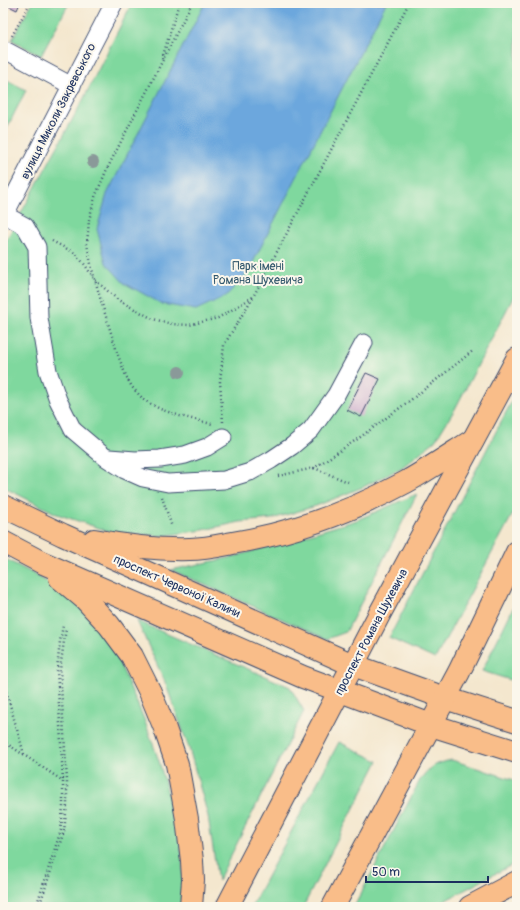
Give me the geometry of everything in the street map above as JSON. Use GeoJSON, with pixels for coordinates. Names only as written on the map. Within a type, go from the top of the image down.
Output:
{"type":"FeatureCollection","features":[{"type":"Feature","properties":{"kind":"main road","name":"проспект Романа Шухевича"},"geometry":{"type":"LineString","coordinates":[[227,907],[379,615],[517,359]]}},
{"type":"Feature","properties":{"kind":"main road"},"geometry":{"type":"LineString","coordinates":[[63,535],[119,545],[159,549],[214,547],[260,538],[316,521],[360,504],[406,482],[474,440]]}},
{"type":"Feature","properties":{"kind":"main road","name":"проспект Червоної Калини"},"geometry":{"type":"LineString","coordinates":[[3,506],[63,535],[353,665],[445,698],[517,721]]}},
{"type":"Feature","properties":{"kind":"main road"},"geometry":{"type":"LineString","coordinates":[[3,542],[41,562],[303,677],[431,725],[517,752]]}},
{"type":"Feature","properties":{"kind":"main road"},"geometry":{"type":"LineString","coordinates":[[333,907],[469,653],[517,552]]}},
{"type":"Feature","properties":{"kind":"main road"},"geometry":{"type":"LineString","coordinates":[[41,562],[85,599],[109,625],[132,656],[150,692],[177,764],[187,819],[192,861],[193,880],[191,907]]}},
{"type":"Feature","properties":{"kind":"main road"},"geometry":{"type":"LineString","coordinates":[[470,907],[517,882]]}},
{"type":"Feature","properties":{"kind":"street","name":"вулиця Миколи Закревського"},"geometry":{"type":"LineString","coordinates":[[4,216],[114,3]]}},
{"type":"Feature","properties":{"kind":"street"},"geometry":{"type":"LineString","coordinates":[[4,50],[72,86]]}},
{"type":"Feature","properties":{"kind":"street"},"geometry":{"type":"LineString","coordinates":[[4,216],[25,226],[37,247],[39,318],[48,371],[58,400],[73,430],[105,457],[125,470],[143,478],[168,483],[197,482],[224,480],[250,472],[292,446],[311,430],[336,394],[364,343]]}},
{"type":"Feature","properties":{"kind":"street"},"geometry":{"type":"LineString","coordinates":[[105,457],[135,460],[160,460],[185,455],[207,447],[223,437]]}},
{"type":"Feature","properties":{"kind":"path"},"geometry":{"type":"LineString","coordinates":[[4,50],[30,3]]}},
{"type":"Feature","properties":{"kind":"path"},"geometry":{"type":"LineString","coordinates":[[160,65],[179,3]]}},
{"type":"Feature","properties":{"kind":"path"},"geometry":{"type":"LineString","coordinates":[[192,3],[107,169],[95,196],[89,220],[87,244],[95,280],[118,356],[132,387],[144,400],[160,409],[215,425],[223,437]]}},
{"type":"Feature","properties":{"kind":"path"},"geometry":{"type":"LineString","coordinates":[[223,437],[220,382],[224,345],[253,296],[409,3]]}},
{"type":"Feature","properties":{"kind":"path"},"geometry":{"type":"LineString","coordinates":[[34,243],[52,241],[75,253],[95,280],[118,300],[153,319],[172,324],[188,325],[218,318],[253,296]]}},
{"type":"Feature","properties":{"kind":"path"},"geometry":{"type":"LineString","coordinates":[[273,477],[314,468],[410,401],[474,350]]}},
{"type":"Feature","properties":{"kind":"path"},"geometry":{"type":"LineString","coordinates":[[314,468],[348,482]]}},
{"type":"Feature","properties":{"kind":"path"},"geometry":{"type":"LineString","coordinates":[[161,493],[172,527]]}},
{"type":"Feature","properties":{"kind":"path"},"geometry":{"type":"LineString","coordinates":[[38,907],[61,830],[63,781],[57,669],[63,626]]}},
{"type":"Feature","properties":{"kind":"path"},"geometry":{"type":"LineString","coordinates":[[38,907],[64,832],[67,805],[67,781],[60,670],[66,629]]}},
{"type":"Feature","properties":{"kind":"path"},"geometry":{"type":"LineString","coordinates":[[3,680],[24,754]]}},
{"type":"Feature","properties":{"kind":"path"},"geometry":{"type":"LineString","coordinates":[[3,741],[63,781]]}},
{"type":"Feature","properties":{"kind":"green space"},"geometry":{"type":"Polygon","coordinates":[[[32,3],[69,3],[41,56],[12,40],[32,3]]]}},
{"type":"Feature","properties":{"kind":"green space","name":"Парк імені Романа Шухевича"},"geometry":{"type":"Polygon","coordinates":[[[132,3],[517,3],[517,290],[455,409],[435,441],[401,468],[363,487],[316,506],[272,519],[240,522],[203,530],[162,536],[111,532],[57,514],[3,487],[3,246],[83,100],[132,3]]]}},
{"type":"Feature","properties":{"kind":"green space"},"geometry":{"type":"Polygon","coordinates":[[[3,78],[26,90],[3,136],[3,78]]]}},
{"type":"Feature","properties":{"kind":"green space"},"geometry":{"type":"Polygon","coordinates":[[[517,391],[517,506],[435,659],[389,638],[517,391]]]}},
{"type":"Feature","properties":{"kind":"green space"},"geometry":{"type":"Polygon","coordinates":[[[417,494],[346,632],[327,639],[171,570],[233,557],[357,520],[417,494]]]}},
{"type":"Feature","properties":{"kind":"green space"},"geometry":{"type":"Polygon","coordinates":[[[3,558],[34,574],[63,592],[85,611],[113,648],[144,719],[159,761],[173,812],[182,854],[183,875],[180,907],[3,907],[3,558]]]}},
{"type":"Feature","properties":{"kind":"green space"},"geometry":{"type":"Polygon","coordinates":[[[517,600],[517,682],[482,671],[517,600]]]}},
{"type":"Feature","properties":{"kind":"green space"},"geometry":{"type":"Polygon","coordinates":[[[137,621],[290,687],[304,711],[218,881],[208,816],[189,748],[165,682],[137,621]]]}},
{"type":"Feature","properties":{"kind":"green space"},"geometry":{"type":"Polygon","coordinates":[[[339,742],[378,761],[303,907],[251,907],[339,742]]]}},
{"type":"Feature","properties":{"kind":"green space"},"geometry":{"type":"Polygon","coordinates":[[[452,760],[517,781],[517,862],[433,907],[354,907],[421,778],[435,766],[442,762],[452,760]]]}},
{"type":"Feature","properties":{"kind":"water"},"geometry":{"type":"Polygon","coordinates":[[[205,3],[386,3],[248,272],[226,296],[196,310],[162,304],[124,283],[106,263],[97,229],[107,194],[205,3]]]}},
{"type":"Feature","properties":{"kind":"building"},"geometry":{"type":"Polygon","coordinates":[[[3,3],[20,3],[17,10],[3,3]]]}},
{"type":"Feature","properties":{"kind":"building"},"geometry":{"type":"Polygon","coordinates":[[[366,373],[380,379],[361,417],[347,410],[366,373]]]}}]}
